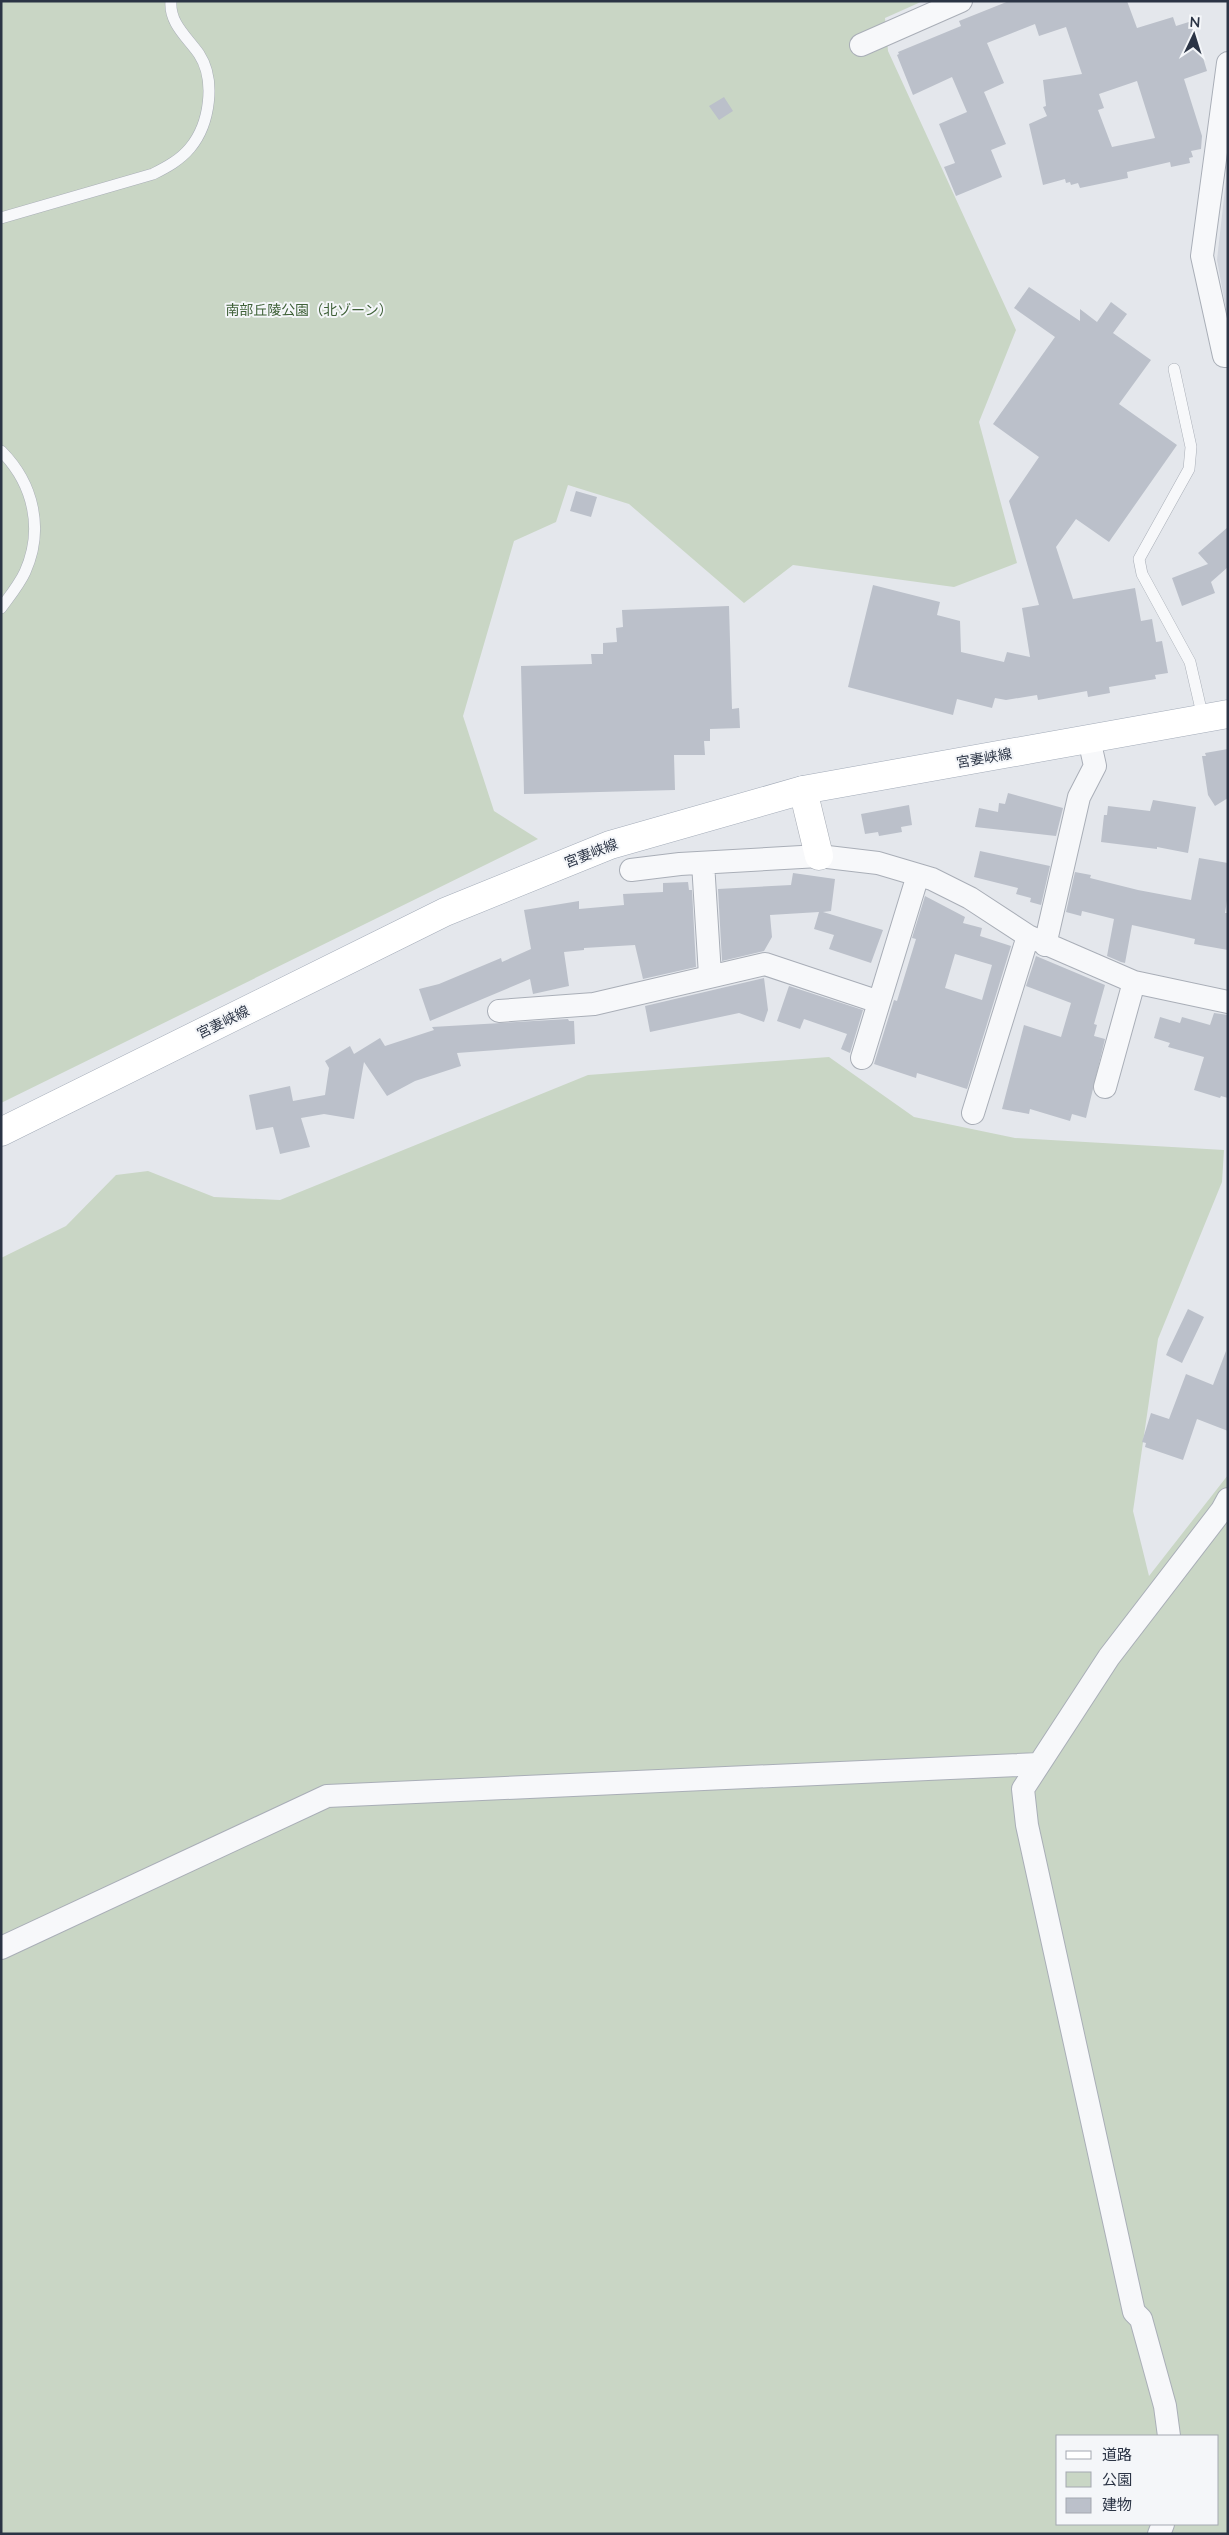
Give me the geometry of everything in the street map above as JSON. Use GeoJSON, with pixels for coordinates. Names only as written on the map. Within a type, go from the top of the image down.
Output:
{"type":"FeatureCollection","features":[{"type":"Feature","properties":{"kind":"main road","name":"宮妻峡線"},"geometry":{"type":"LineString","coordinates":[[1,1132],[445,912],[610,845],[803,790],[1215,716]]}},
{"type":"Feature","properties":{"kind":"main road"},"geometry":{"type":"LineString","coordinates":[[803,790],[819,856]]}},
{"type":"Feature","properties":{"kind":"street"},"geometry":{"type":"LineString","coordinates":[[861,45],[961,1]]}},
{"type":"Feature","properties":{"kind":"street"},"geometry":{"type":"LineString","coordinates":[[1228,64],[1202,256],[1224,356],[1228,356]]}},
{"type":"Feature","properties":{"kind":"street"},"geometry":{"type":"LineString","coordinates":[[973,1113],[1036,940],[1079,797],[1095,766],[1089,739]]}},
{"type":"Feature","properties":{"kind":"street"},"geometry":{"type":"LineString","coordinates":[[631,870],[703,863],[819,856],[878,863],[932,879],[970,898],[1036,940],[1134,982],[1228,1002]]}},
{"type":"Feature","properties":{"kind":"street"},"geometry":{"type":"LineString","coordinates":[[703,863],[710,975]]}},
{"type":"Feature","properties":{"kind":"street"},"geometry":{"type":"LineString","coordinates":[[862,1058],[918,875]]}},
{"type":"Feature","properties":{"kind":"street"},"geometry":{"type":"LineString","coordinates":[[499,1011],[594,1004],[710,975],[765,964],[879,1002]]}},
{"type":"Feature","properties":{"kind":"street"},"geometry":{"type":"LineString","coordinates":[[1105,1088],[1134,982]]}},
{"type":"Feature","properties":{"kind":"street"},"geometry":{"type":"LineString","coordinates":[[1169,2435],[1165,2406],[1141,2319],[1134,2312],[1027,1825],[1023,1789],[1109,1657],[1222,1510],[1228,1499]]}},
{"type":"Feature","properties":{"kind":"street"},"geometry":{"type":"LineString","coordinates":[[1,1948],[327,1796],[1039,1764]]}},
{"type":"Feature","properties":{"kind":"lane"},"geometry":{"type":"LineString","coordinates":[[1,218],[153,174],[167,167],[190,148],[205,118],[209,89],[207,76],[199,54],[173,19],[171,1]]}},
{"type":"Feature","properties":{"kind":"lane"},"geometry":{"type":"LineString","coordinates":[[1174,369],[1191,447],[1189,469],[1139,559],[1142,574],[1190,662],[1215,716]]}},
{"type":"Feature","properties":{"kind":"lane"},"geometry":{"type":"LineString","coordinates":[[1,451],[19,473],[26,487],[33,505],[36,529],[34,545],[24,574],[1,608]]}},
{"type":"Feature","properties":{"kind":"shaded area"},"geometry":{"type":"Polygon","coordinates":[[[1228,162],[1228,320],[1217,260],[1228,162]]]}},
{"type":"Feature","properties":{"kind":"green space","name":"南部丘陵公園（北ゾーン）"},"geometry":{"type":"Polygon","coordinates":[[[1,1],[923,1],[885,18],[888,51],[1016,330],[979,422],[1017,563],[954,587],[793,565],[744,603],[629,504],[568,485],[556,522],[514,541],[463,716],[494,811],[538,839],[1,1103],[1,1]]]}},
{"type":"Feature","properties":{"kind":"green space"},"geometry":{"type":"Polygon","coordinates":[[[829,1057],[914,1117],[1015,1138],[1224,1150],[1222,1182],[1158,1339],[1133,1511],[1149,1576],[1228,1475],[1228,2534],[1,2534],[1,1258],[66,1226],[116,1175],[148,1171],[214,1197],[280,1200],[588,1075],[829,1057]]]}},
{"type":"Feature","properties":{"kind":"building"},"geometry":{"type":"Polygon","coordinates":[[[1009,1],[1127,1],[1137,28],[1173,17],[1176,26],[1192,21],[1207,71],[1184,79],[1202,136],[1201,149],[1191,151],[1193,157],[1189,158],[1190,163],[1171,167],[1170,162],[1127,172],[1128,178],[1080,188],[1078,183],[1071,185],[1070,182],[1066,183],[1065,179],[1043,185],[1029,124],[1047,116],[1043,107],[1046,106],[1043,80],[1082,74],[1066,27],[1039,36],[1035,24],[987,43],[1004,83],[984,92],[1006,144],[991,150],[1002,177],[956,196],[944,167],[955,163],[939,124],[967,112],[952,77],[913,95],[897,55],[899,54],[898,52],[961,26],[959,21],[1009,1]],[[1137,81],[1099,94],[1104,108],[1098,110],[1112,147],[1155,138],[1137,81]]]}},
{"type":"Feature","properties":{"kind":"building"},"geometry":{"type":"Polygon","coordinates":[[[724,97],[733,111],[719,120],[709,106],[724,97]]]}},
{"type":"Feature","properties":{"kind":"building"},"geometry":{"type":"Polygon","coordinates":[[[1029,287],[1080,321],[1080,309],[1097,322],[1111,302],[1127,314],[1113,333],[1151,360],[1119,404],[1177,445],[1109,542],[1076,519],[1056,547],[1073,599],[1135,588],[1141,621],[1152,619],[1156,642],[1162,641],[1168,673],[1155,675],[1156,679],[1109,687],[1110,693],[1088,697],[1087,691],[1038,700],[1037,695],[1006,700],[995,698],[992,708],[957,699],[953,715],[848,687],[873,585],[940,602],[937,615],[960,621],[961,652],[1004,662],[1007,652],[1030,657],[1022,608],[1039,605],[1009,501],[1039,457],[993,424],[1055,337],[1014,308],[1029,287]]]}},
{"type":"Feature","properties":{"kind":"building"},"geometry":{"type":"Polygon","coordinates":[[[576,491],[597,497],[591,517],[570,511],[576,491]]]}},
{"type":"Feature","properties":{"kind":"building"},"geometry":{"type":"Polygon","coordinates":[[[1228,527],[1228,567],[1211,582],[1215,593],[1182,606],[1172,578],[1208,564],[1198,553],[1228,527]]]}},
{"type":"Feature","properties":{"kind":"building"},"geometry":{"type":"Polygon","coordinates":[[[729,606],[732,709],[739,708],[740,728],[710,729],[710,741],[704,741],[705,755],[674,755],[675,790],[524,794],[521,666],[592,664],[591,654],[603,654],[603,643],[617,642],[616,628],[623,627],[622,610],[729,606]]]}},
{"type":"Feature","properties":{"kind":"building"},"geometry":{"type":"Polygon","coordinates":[[[1228,749],[1228,798],[1215,806],[1208,795],[1202,756],[1206,756],[1205,753],[1228,749]]]}},
{"type":"Feature","properties":{"kind":"building"},"geometry":{"type":"Polygon","coordinates":[[[1008,793],[1063,808],[1056,836],[975,827],[979,808],[998,812],[999,803],[1005,804],[1008,793]]]}},
{"type":"Feature","properties":{"kind":"building"},"geometry":{"type":"Polygon","coordinates":[[[1153,800],[1196,807],[1188,853],[1157,847],[1157,849],[1101,842],[1104,815],[1107,815],[1108,806],[1150,811],[1153,800]]]}},
{"type":"Feature","properties":{"kind":"building"},"geometry":{"type":"Polygon","coordinates":[[[909,805],[912,825],[901,827],[902,832],[879,836],[878,832],[865,834],[861,814],[909,805]]]}},
{"type":"Feature","properties":{"kind":"building"},"geometry":{"type":"Polygon","coordinates":[[[980,851],[1050,866],[1041,905],[1030,902],[1031,898],[1016,894],[1018,888],[974,877],[980,851]]]}},
{"type":"Feature","properties":{"kind":"building"},"geometry":{"type":"Polygon","coordinates":[[[1199,858],[1228,863],[1228,894],[1225,913],[1228,913],[1228,950],[1194,944],[1195,939],[1132,925],[1125,963],[1107,956],[1114,919],[1082,911],[1081,916],[1066,912],[1075,872],[1091,875],[1090,878],[1138,890],[1191,900],[1199,858]]]}},
{"type":"Feature","properties":{"kind":"building"},"geometry":{"type":"Polygon","coordinates":[[[793,873],[835,879],[831,911],[823,912],[883,930],[871,963],[829,949],[834,935],[814,929],[819,912],[770,915],[772,937],[764,951],[722,961],[718,889],[791,885],[793,873]]]}},
{"type":"Feature","properties":{"kind":"building"},"geometry":{"type":"Polygon","coordinates":[[[688,882],[689,890],[692,890],[696,967],[643,979],[635,945],[584,948],[584,950],[564,952],[569,986],[533,994],[530,979],[430,1021],[419,989],[439,984],[501,958],[502,962],[531,949],[524,910],[579,901],[579,909],[624,905],[623,894],[663,892],[663,883],[688,882]]]}},
{"type":"Feature","properties":{"kind":"building"},"geometry":{"type":"Polygon","coordinates":[[[925,896],[965,917],[963,923],[982,928],[980,936],[1011,946],[967,1089],[917,1073],[916,1078],[874,1064],[894,1000],[897,1001],[916,939],[912,938],[925,896]],[[955,954],[945,988],[982,1000],[992,965],[955,954]]]}},
{"type":"Feature","properties":{"kind":"building"},"geometry":{"type":"Polygon","coordinates":[[[1036,956],[1105,985],[1094,1024],[1097,1025],[1094,1036],[1105,1039],[1086,1118],[1072,1114],[1070,1121],[1030,1109],[1029,1114],[1002,1109],[1024,1025],[1061,1037],[1071,1003],[1026,986],[1036,956]]]}},
{"type":"Feature","properties":{"kind":"building"},"geometry":{"type":"Polygon","coordinates":[[[764,978],[768,1010],[764,1022],[739,1013],[650,1032],[645,1006],[764,978]]]}},
{"type":"Feature","properties":{"kind":"building"},"geometry":{"type":"Polygon","coordinates":[[[789,986],[863,1010],[850,1053],[841,1049],[847,1034],[804,1019],[800,1029],[777,1021],[789,986]]]}},
{"type":"Feature","properties":{"kind":"building"},"geometry":{"type":"Polygon","coordinates":[[[1214,1013],[1228,1015],[1228,1098],[1221,1096],[1220,1098],[1194,1090],[1204,1057],[1168,1047],[1170,1043],[1154,1038],[1160,1017],[1180,1023],[1182,1017],[1210,1025],[1214,1013]]]}},
{"type":"Feature","properties":{"kind":"building"},"geometry":{"type":"Polygon","coordinates":[[[568,1019],[569,1021],[574,1021],[575,1044],[457,1053],[461,1066],[415,1081],[387,1096],[364,1062],[354,1119],[324,1114],[301,1118],[310,1147],[280,1154],[273,1127],[256,1130],[249,1095],[290,1086],[293,1101],[325,1095],[329,1068],[325,1061],[350,1046],[354,1054],[380,1038],[385,1046],[434,1030],[432,1027],[568,1019]]]}},
{"type":"Feature","properties":{"kind":"building"},"geometry":{"type":"Polygon","coordinates":[[[1188,1309],[1204,1317],[1182,1363],[1166,1355],[1188,1309]]]}},
{"type":"Feature","properties":{"kind":"building"},"geometry":{"type":"Polygon","coordinates":[[[1226,1351],[1228,1431],[1197,1419],[1183,1460],[1145,1447],[1146,1443],[1142,1442],[1151,1413],[1169,1419],[1186,1374],[1213,1385],[1226,1351]]]}}]}
